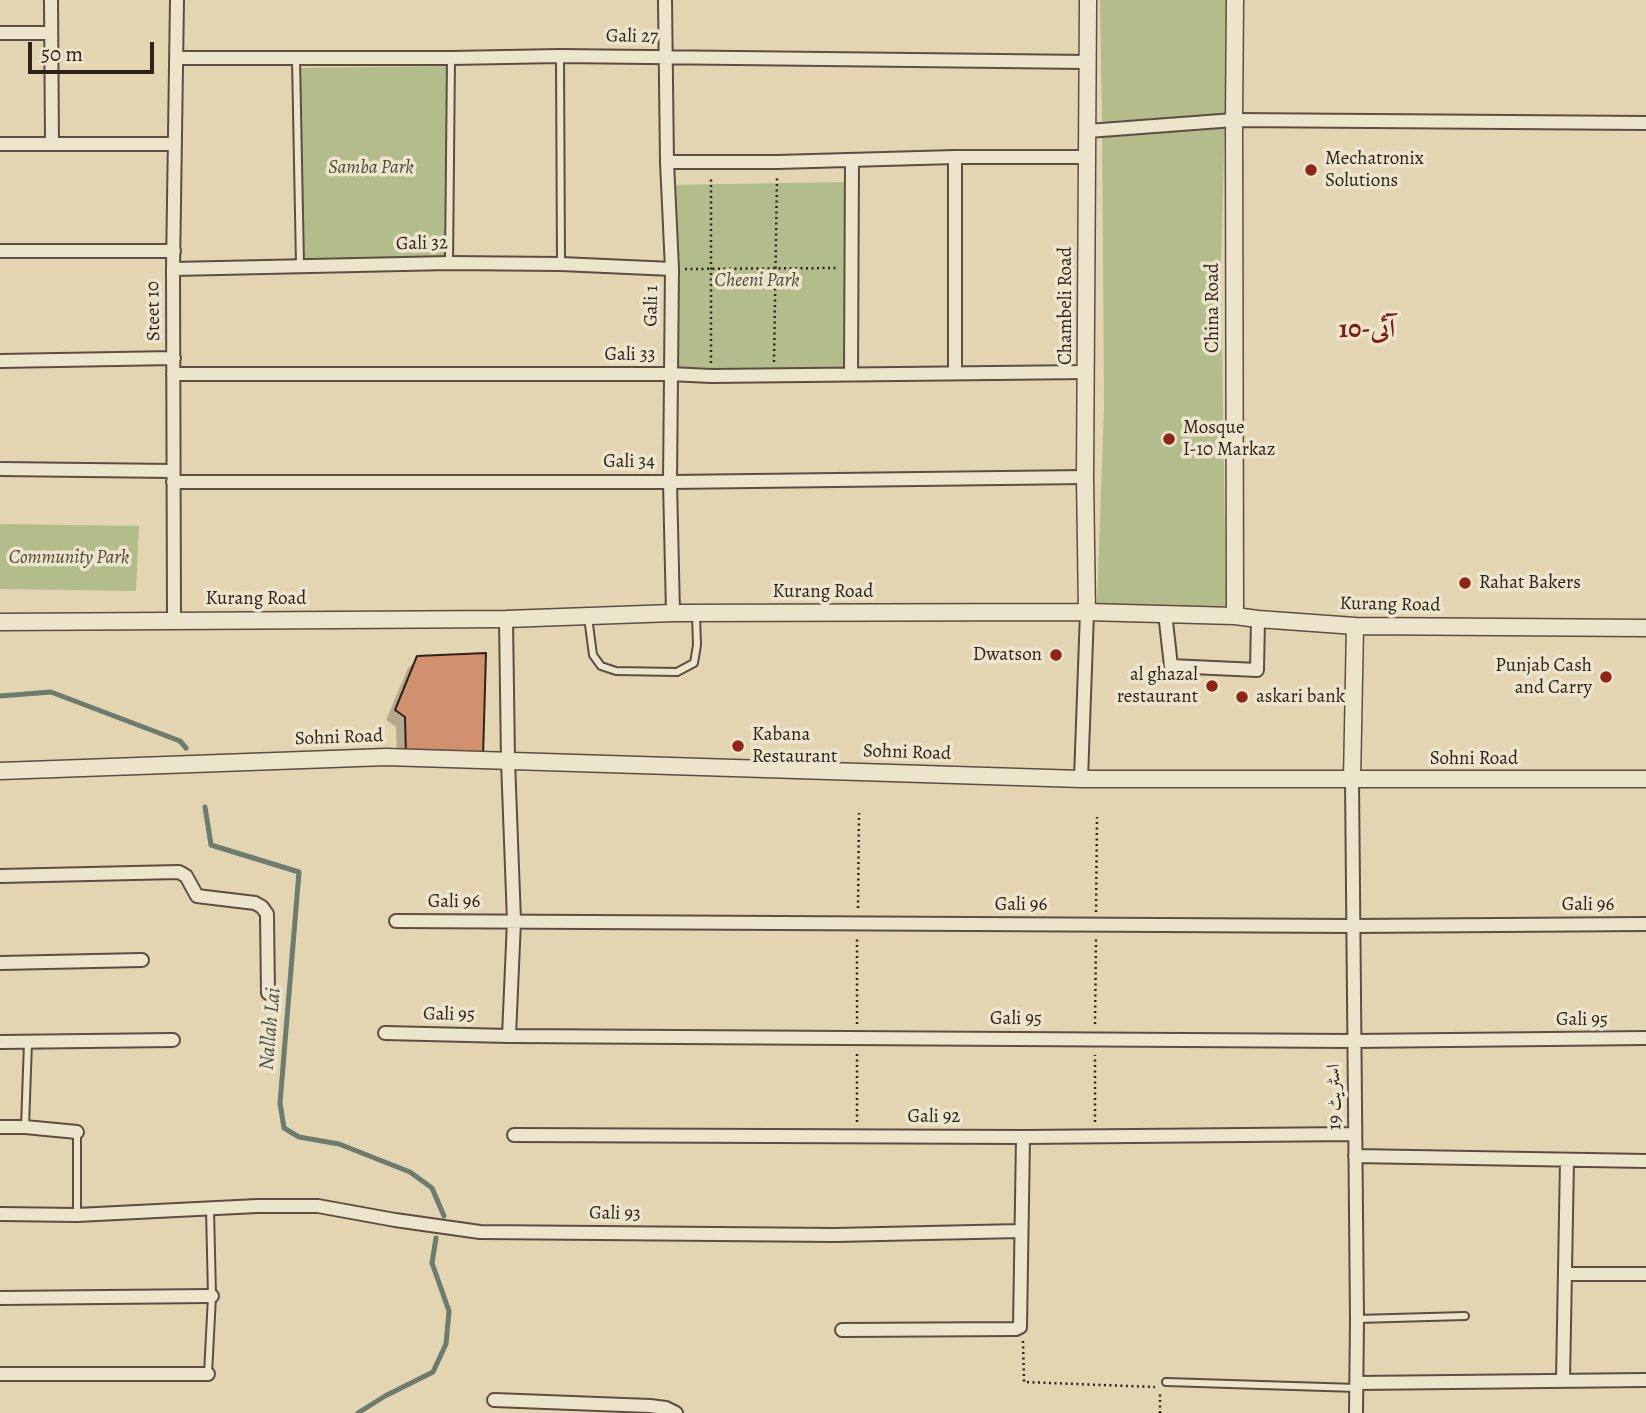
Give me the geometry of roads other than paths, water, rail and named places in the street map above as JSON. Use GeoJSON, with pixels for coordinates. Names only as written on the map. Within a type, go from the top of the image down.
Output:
{"type":"FeatureCollection","features":[{"type":"Feature","properties":{"kind":"street"},"geometry":{"type":"LineString","coordinates":[[51,0],[51,144]]}},
{"type":"Feature","properties":{"kind":"street","name":"Steet 10"},"geometry":{"type":"LineString","coordinates":[[174,621],[173,268],[177,0]]}},
{"type":"Feature","properties":{"kind":"street","name":"Gali 1"},"geometry":{"type":"LineString","coordinates":[[665,0],[667,162],[672,269],[670,482],[673,613]]}},
{"type":"Feature","properties":{"kind":"street","name":"Chambeli Road"},"geometry":{"type":"LineString","coordinates":[[1087,612],[1085,478],[1088,0]]}},
{"type":"Feature","properties":{"kind":"street","name":"China Road"},"geometry":{"type":"LineString","coordinates":[[1235,0],[1235,616]]}},
{"type":"Feature","properties":{"kind":"street"},"geometry":{"type":"LineString","coordinates":[[0,33],[51,33]]}},
{"type":"Feature","properties":{"kind":"street","name":"Gali 27"},"geometry":{"type":"LineString","coordinates":[[176,58],[560,56],[1088,62]]}},
{"type":"Feature","properties":{"kind":"street"},"geometry":{"type":"LineString","coordinates":[[1088,131],[1234,120],[1646,123]]}},
{"type":"Feature","properties":{"kind":"street"},"geometry":{"type":"LineString","coordinates":[[0,144],[174,144]]}},
{"type":"Feature","properties":{"kind":"street"},"geometry":{"type":"LineString","coordinates":[[954,373],[955,157]]}},
{"type":"Feature","properties":{"kind":"street"},"geometry":{"type":"LineString","coordinates":[[667,162],[1088,157]]}},
{"type":"Feature","properties":{"kind":"street"},"geometry":{"type":"LineString","coordinates":[[851,374],[852,160]]}},
{"type":"Feature","properties":{"kind":"street"},"geometry":{"type":"LineString","coordinates":[[0,251],[174,251]]}},
{"type":"Feature","properties":{"kind":"street","name":"Gali 32"},"geometry":{"type":"LineString","coordinates":[[173,268],[449,263],[672,269]]}},
{"type":"Feature","properties":{"kind":"street"},"geometry":{"type":"LineString","coordinates":[[0,361],[174,358]]}},
{"type":"Feature","properties":{"kind":"street","name":"Gali 33"},"geometry":{"type":"LineString","coordinates":[[173,374],[711,376],[1087,372]]}},
{"type":"Feature","properties":{"kind":"street","name":"Gali 34"},"geometry":{"type":"LineString","coordinates":[[0,469],[173,477],[670,482],[1085,478]]}},
{"type":"Feature","properties":{"kind":"street"},"geometry":{"type":"LineString","coordinates":[[1081,779],[1087,612]]}},
{"type":"Feature","properties":{"kind":"street","name":"Kurang Road"},"geometry":{"type":"LineString","coordinates":[[0,622],[506,619],[673,613],[1087,612],[1235,616],[1355,626],[1646,628]]}},
{"type":"Feature","properties":{"kind":"street"},"geometry":{"type":"LineString","coordinates":[[1166,613],[1171,666],[1257,670],[1258,619]]}},
{"type":"Feature","properties":{"kind":"street"},"geometry":{"type":"LineString","coordinates":[[506,619],[514,922],[509,1036]]}},
{"type":"Feature","properties":{"kind":"street"},"geometry":{"type":"LineString","coordinates":[[1352,780],[1355,626]]}},
{"type":"Feature","properties":{"kind":"street","name":"Sohni Road"},"geometry":{"type":"LineString","coordinates":[[0,771],[386,757],[1081,779],[1646,779]]}},
{"type":"Feature","properties":{"kind":"street","name":"اسٹریٹ 19"},"geometry":{"type":"LineString","coordinates":[[1352,780],[1356,1413]]}},
{"type":"Feature","properties":{"kind":"street"},"geometry":{"type":"LineString","coordinates":[[0,876],[178,872],[186,876],[197,896],[255,903],[267,914],[268,993]]}},
{"type":"Feature","properties":{"kind":"street","name":"Gali 96"},"geometry":{"type":"LineString","coordinates":[[396,921],[1353,926],[1646,924]]}},
{"type":"Feature","properties":{"kind":"street"},"geometry":{"type":"LineString","coordinates":[[0,963],[142,960]]}},
{"type":"Feature","properties":{"kind":"street","name":"Gali 95"},"geometry":{"type":"LineString","coordinates":[[385,1033],[1353,1041],[1646,1038]]}},
{"type":"Feature","properties":{"kind":"street"},"geometry":{"type":"LineString","coordinates":[[0,1042],[173,1040]]}},
{"type":"Feature","properties":{"kind":"street"},"geometry":{"type":"LineString","coordinates":[[0,1127],[77,1132]]}},
{"type":"Feature","properties":{"kind":"street","name":"Gali 92"},"geometry":{"type":"LineString","coordinates":[[514,1135],[1023,1137],[1354,1134]]}},
{"type":"Feature","properties":{"kind":"street"},"geometry":{"type":"LineString","coordinates":[[842,1330],[1020,1327],[1023,1137]]}},
{"type":"Feature","properties":{"kind":"street"},"geometry":{"type":"LineString","coordinates":[[1355,1156],[1646,1161]]}},
{"type":"Feature","properties":{"kind":"street"},"geometry":{"type":"LineString","coordinates":[[1563,1380],[1567,1160]]}},
{"type":"Feature","properties":{"kind":"street","name":"Gali 93"},"geometry":{"type":"LineString","coordinates":[[0,1214],[78,1215],[257,1206],[318,1206],[480,1232],[835,1235],[1021,1231]]}},
{"type":"Feature","properties":{"kind":"street"},"geometry":{"type":"LineString","coordinates":[[1566,1274],[1646,1274]]}},
{"type":"Feature","properties":{"kind":"street"},"geometry":{"type":"LineString","coordinates":[[0,1298],[212,1296]]}},
{"type":"Feature","properties":{"kind":"street"},"geometry":{"type":"LineString","coordinates":[[0,1374],[208,1374]]}},
{"type":"Feature","properties":{"kind":"street"},"geometry":{"type":"LineString","coordinates":[[1357,1386],[1646,1380]]}},
{"type":"Feature","properties":{"kind":"street"},"geometry":{"type":"LineString","coordinates":[[494,1400],[650,1406],[666,1408],[676,1413]]}},
{"type":"Feature","properties":{"kind":"lane"},"geometry":{"type":"LineString","coordinates":[[560,56],[561,264]]}},
{"type":"Feature","properties":{"kind":"lane"},"geometry":{"type":"LineString","coordinates":[[296,57],[300,265]]}},
{"type":"Feature","properties":{"kind":"lane"},"geometry":{"type":"LineString","coordinates":[[449,263],[451,58]]}},
{"type":"Feature","properties":{"kind":"lane"},"geometry":{"type":"LineString","coordinates":[[587,616],[593,655],[601,666],[615,671],[677,671],[694,663],[697,645],[696,613]]}},
{"type":"Feature","properties":{"kind":"lane"},"geometry":{"type":"LineString","coordinates":[[25,1127],[28,1042]]}},
{"type":"Feature","properties":{"kind":"lane"},"geometry":{"type":"LineString","coordinates":[[77,1132],[78,1215]]}},
{"type":"Feature","properties":{"kind":"lane"},"geometry":{"type":"LineString","coordinates":[[208,1374],[212,1296],[210,1209]]}},
{"type":"Feature","properties":{"kind":"lane"},"geometry":{"type":"LineString","coordinates":[[1357,1319],[1465,1316]]}},
{"type":"Feature","properties":{"kind":"lane"},"geometry":{"type":"LineString","coordinates":[[1166,1382],[1357,1386]]}},
{"type":"Feature","properties":{"kind":"waterway","name":"Nallah Lai"},"geometry":{"type":"LineString","coordinates":[[0,696],[51,692],[180,741],[186,748]]}},
{"type":"Feature","properties":{"kind":"waterway","name":"Nallah Lai"},"geometry":{"type":"LineString","coordinates":[[205,807],[211,845],[299,872],[280,1103],[284,1128],[299,1137],[339,1144],[410,1172],[432,1188],[444,1216]]}},
{"type":"Feature","properties":{"kind":"waterway","name":"Nallah Lai"},"geometry":{"type":"LineString","coordinates":[[358,1413],[433,1372],[446,1344],[449,1311],[432,1263],[436,1238]]}},
{"type":"Feature","properties":{"kind":"place","name":"Mechatronix Solutions"},"geometry":{"type":"Point","coordinates":[1311,170]}},
{"type":"Feature","properties":{"kind":"place","name":"Mosque I-10 Markaz"},"geometry":{"type":"Point","coordinates":[1169,439]}},
{"type":"Feature","properties":{"kind":"place","name":"Rahat Bakers"},"geometry":{"type":"Point","coordinates":[1465,583]}},
{"type":"Feature","properties":{"kind":"place","name":"Dwatson"},"geometry":{"type":"Point","coordinates":[1056,655]}},
{"type":"Feature","properties":{"kind":"place","name":"Punjab Cash and Carry"},"geometry":{"type":"Point","coordinates":[1606,677]}},
{"type":"Feature","properties":{"kind":"place","name":"al ghazal restaurant"},"geometry":{"type":"Point","coordinates":[1212,686]}},
{"type":"Feature","properties":{"kind":"place","name":"askari bank"},"geometry":{"type":"Point","coordinates":[1242,697]}},
{"type":"Feature","properties":{"kind":"place","name":"Kabana Restaurant"},"geometry":{"type":"Point","coordinates":[738,746]}},
{"type":"Feature","properties":{"kind":"district","name":"آئی-10"},"geometry":{"type":"Point","coordinates":[1367,331]}},
{"type":"Feature","properties":{"kind":"park label","name":"Samba Park"},"geometry":{"type":"Point","coordinates":[371,168]}},
{"type":"Feature","properties":{"kind":"park label","name":"Cheeni Park"},"geometry":{"type":"Point","coordinates":[757,281]}},
{"type":"Feature","properties":{"kind":"park label","name":"Community Park"},"geometry":{"type":"Point","coordinates":[69,558]}}]}
